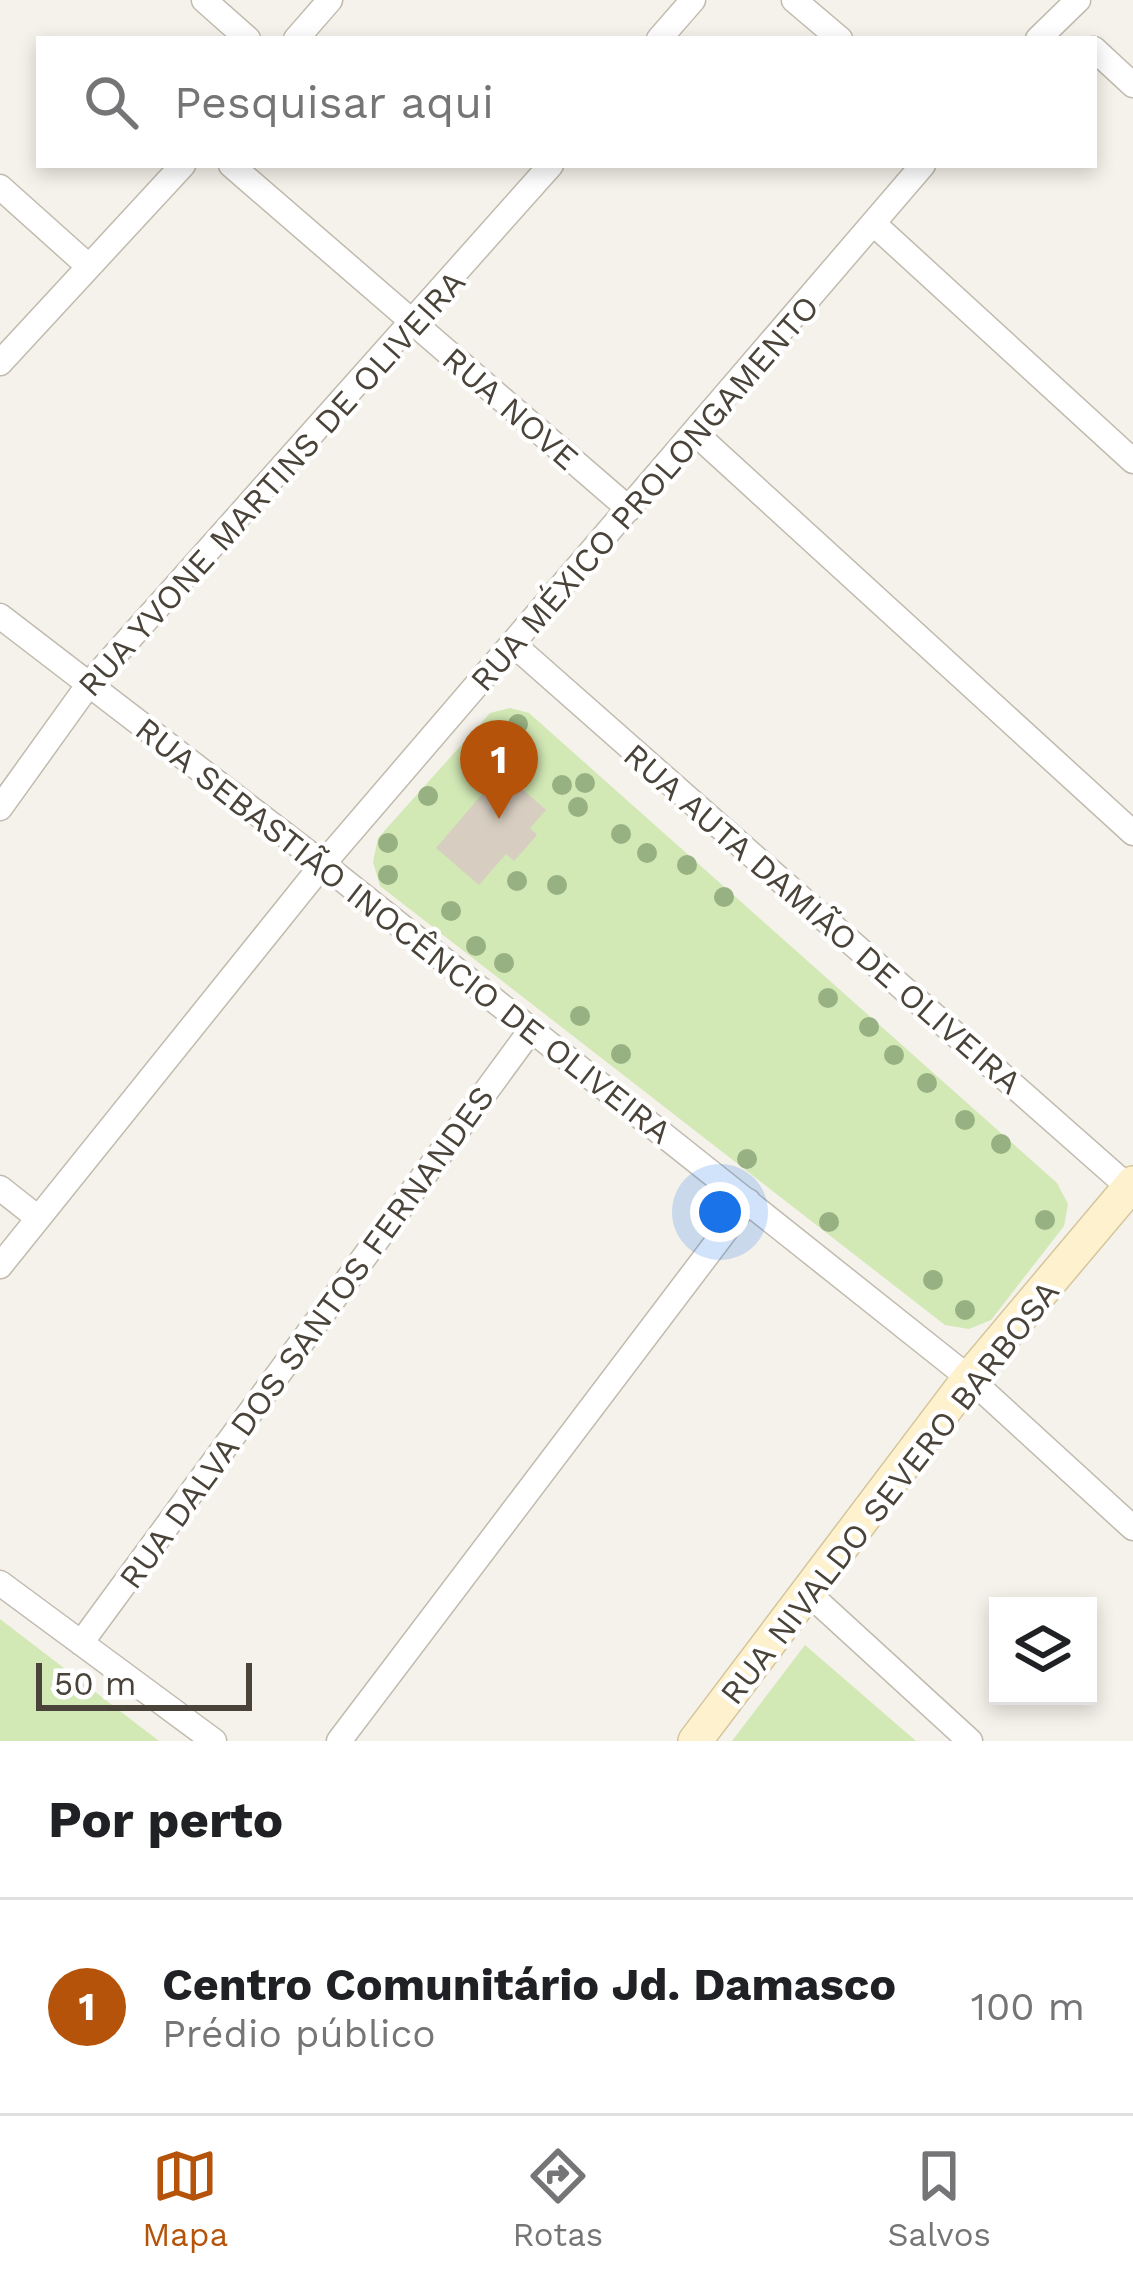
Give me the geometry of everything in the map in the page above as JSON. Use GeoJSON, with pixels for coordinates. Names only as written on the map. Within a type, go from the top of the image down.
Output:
{"type":"FeatureCollection","features":[{"type":"Feature","properties":{"kind":"street"},"geometry":{"type":"LineString","coordinates":[[204,0],[245,36]]}},
{"type":"Feature","properties":{"kind":"street"},"geometry":{"type":"LineString","coordinates":[[299,36],[330,0]]}},
{"type":"Feature","properties":{"kind":"street"},"geometry":{"type":"LineString","coordinates":[[662,36],[693,0]]}},
{"type":"Feature","properties":{"kind":"street"},"geometry":{"type":"LineString","coordinates":[[794,0],[836,36]]}},
{"type":"Feature","properties":{"kind":"street"},"geometry":{"type":"LineString","coordinates":[[1041,36],[1069,8],[1083,36]]}},
{"type":"Feature","properties":{"kind":"street"},"geometry":{"type":"LineString","coordinates":[[1097,52],[1133,85]]}},
{"type":"Feature","properties":{"kind":"street"},"geometry":{"type":"LineString","coordinates":[[0,363],[86,264],[180,168]]}},
{"type":"Feature","properties":{"kind":"street","name":"RUA NOVE"},"geometry":{"type":"LineString","coordinates":[[234,168],[629,509]]}},
{"type":"Feature","properties":{"kind":"street","name":"RUA YVONE MARTINS DE OLIVEIRA"},"geometry":{"type":"LineString","coordinates":[[0,808],[89,684],[547,168]]}},
{"type":"Feature","properties":{"kind":"street","name":"RUA MÉXICO PROLONGAMENTO"},"geometry":{"type":"LineString","coordinates":[[0,1266],[322,864],[921,168]]}},
{"type":"Feature","properties":{"kind":"street"},"geometry":{"type":"LineString","coordinates":[[0,187],[86,264]]}},
{"type":"Feature","properties":{"kind":"street"},"geometry":{"type":"LineString","coordinates":[[874,224],[1133,461]]}},
{"type":"Feature","properties":{"kind":"street"},"geometry":{"type":"LineString","coordinates":[[695,433],[1133,832]]}},
{"type":"Feature","properties":{"kind":"street","name":"RUA SEBASTIÃO INOCÊNCIO DE OLIVEIRA"},"geometry":{"type":"LineString","coordinates":[[0,616],[322,864],[970,1378],[1133,1528]]}},
{"type":"Feature","properties":{"kind":"street","name":"RUA AUTA DAMIÃO DE OLIVEIRA"},"geometry":{"type":"LineString","coordinates":[[514,645],[1133,1188]]}},
{"type":"Feature","properties":{"kind":"street","name":"RUA DALVA DOS SANTOS FERNANDES"},"geometry":{"type":"LineString","coordinates":[[81,1643],[531,1030]]}},
{"type":"Feature","properties":{"kind":"street"},"geometry":{"type":"LineString","coordinates":[[0,1188],[38,1218]]}},
{"type":"Feature","properties":{"kind":"street","name":"RUA NIVALDO SEVERO BARBOSA"},"geometry":{"type":"LineString","coordinates":[[695,1741],[970,1378],[1133,1188]]}},
{"type":"Feature","properties":{"kind":"street"},"geometry":{"type":"LineString","coordinates":[[339,1741],[748,1201]]}},
{"type":"Feature","properties":{"kind":"street"},"geometry":{"type":"LineString","coordinates":[[0,1582],[214,1741]]}},
{"type":"Feature","properties":{"kind":"street"},"geometry":{"type":"LineString","coordinates":[[806,1592],[970,1741]]}},
{"type":"Feature","properties":{"kind":"green space"},"geometry":{"type":"Polygon","coordinates":[[[510,708],[529,713],[1057,1183],[1068,1204],[1064,1226],[991,1320],[969,1329],[945,1325],[380,886],[373,862],[378,838],[490,713],[510,708]]]}},
{"type":"Feature","properties":{"kind":"green space"},"geometry":{"type":"Polygon","coordinates":[[[0,1619],[159,1741],[0,1741],[0,1619]]]}},
{"type":"Feature","properties":{"kind":"green space"},"geometry":{"type":"Polygon","coordinates":[[[805,1645],[916,1741],[732,1741],[805,1645]]]}},
{"type":"Feature","properties":{"kind":"building"},"geometry":{"type":"Polygon","coordinates":[[[502,771],[546,810],[530,828],[537,835],[514,861],[506,854],[479,885],[436,848],[502,771]]]}},
{"type":"Feature","properties":{"kind":"place","name":"Centro Comunitário Jd. Damasco"},"geometry":{"type":"Point","coordinates":[499,819]}}]}
